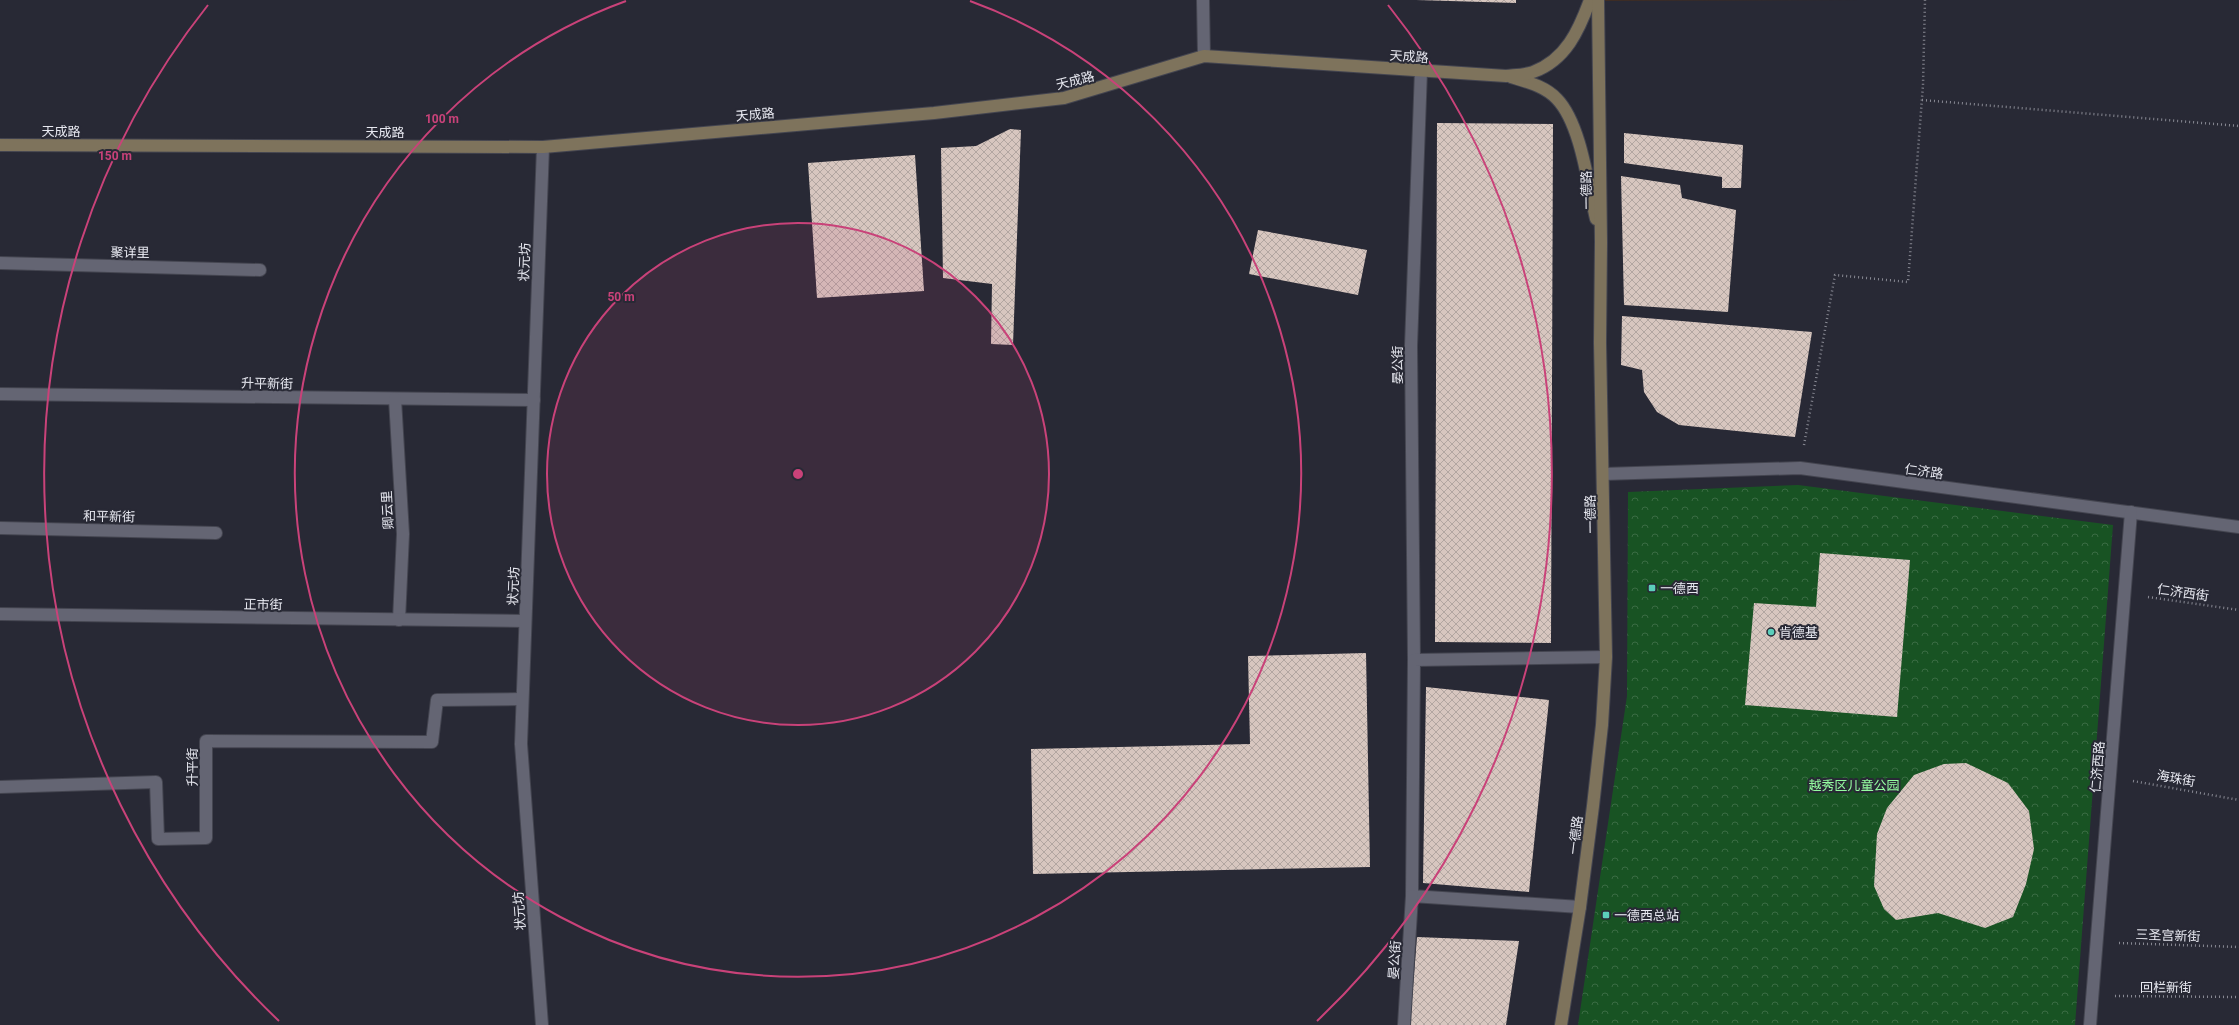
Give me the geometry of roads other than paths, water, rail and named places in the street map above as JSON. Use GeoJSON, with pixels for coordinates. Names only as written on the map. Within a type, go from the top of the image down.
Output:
{"type":"FeatureCollection","features":[{"type":"Feature","properties":{"kind":"street"},"geometry":{"type":"LineString","coordinates":[[1203,0],[1204,56]]}},
{"type":"Feature","properties":{"kind":"street"},"geometry":{"type":"LineString","coordinates":[[1506,76],[1532,72],[1547,66],[1560,56],[1581,24],[1590,0]]}},
{"type":"Feature","properties":{"kind":"street","name":"一德路"},"geometry":{"type":"LineString","coordinates":[[1561,1025],[1580,907],[1602,725],[1606,657],[1600,343],[1601,242],[1598,0]]}},
{"type":"Feature","properties":{"kind":"street","name":"天成路"},"geometry":{"type":"LineString","coordinates":[[0,145],[542,147],[934,113],[1064,98],[1204,56],[1506,76]]}},
{"type":"Feature","properties":{"kind":"street","name":"晏公街"},"geometry":{"type":"LineString","coordinates":[[1404,1025],[1412,896],[1414,660],[1411,346],[1421,70]]}},
{"type":"Feature","properties":{"kind":"street"},"geometry":{"type":"LineString","coordinates":[[1506,76],[1535,84],[1557,99],[1572,120],[1601,242]]}},
{"type":"Feature","properties":{"kind":"street","name":"状元坊"},"geometry":{"type":"LineString","coordinates":[[542,147],[521,744],[542,1025]]}},
{"type":"Feature","properties":{"kind":"street","name":"聚详里"},"geometry":{"type":"LineString","coordinates":[[0,263],[260,270]]}},
{"type":"Feature","properties":{"kind":"street","name":"升平新街"},"geometry":{"type":"LineString","coordinates":[[0,394],[534,400]]}},
{"type":"Feature","properties":{"kind":"street","name":"卿云里"},"geometry":{"type":"LineString","coordinates":[[395,399],[403,534],[399,620]]}},
{"type":"Feature","properties":{"kind":"street","name":"仁济路"},"geometry":{"type":"LineString","coordinates":[[1603,474],[1800,468],[2239,527]]}},
{"type":"Feature","properties":{"kind":"street","name":"仁济西路"},"geometry":{"type":"LineString","coordinates":[[2090,1025],[2131,512]]}},
{"type":"Feature","properties":{"kind":"street","name":"和平新街"},"geometry":{"type":"LineString","coordinates":[[0,528],[216,533]]}},
{"type":"Feature","properties":{"kind":"street","name":"正市街"},"geometry":{"type":"LineString","coordinates":[[0,614],[525,621]]}},
{"type":"Feature","properties":{"kind":"street"},"geometry":{"type":"LineString","coordinates":[[1414,660],[1606,657]]}},
{"type":"Feature","properties":{"kind":"street","name":"升平街"},"geometry":{"type":"LineString","coordinates":[[0,787],[156,782],[158,839],[206,838],[206,741],[432,742],[437,700],[522,699]]}},
{"type":"Feature","properties":{"kind":"street"},"geometry":{"type":"LineString","coordinates":[[1412,896],[1580,907]]}},
{"type":"Feature","properties":{"kind":"place","name":"一德西"},"geometry":{"type":"Point","coordinates":[1652,588]}},
{"type":"Feature","properties":{"kind":"place","name":"肯德基"},"geometry":{"type":"Point","coordinates":[1771,632]}},
{"type":"Feature","properties":{"kind":"place","name":"一德西总站"},"geometry":{"type":"Point","coordinates":[1606,915]}},
{"type":"Feature","properties":{"kind":"park label","name":"越秀区儿童公园"},"geometry":{"type":"Point","coordinates":[1854,785]}}]}
